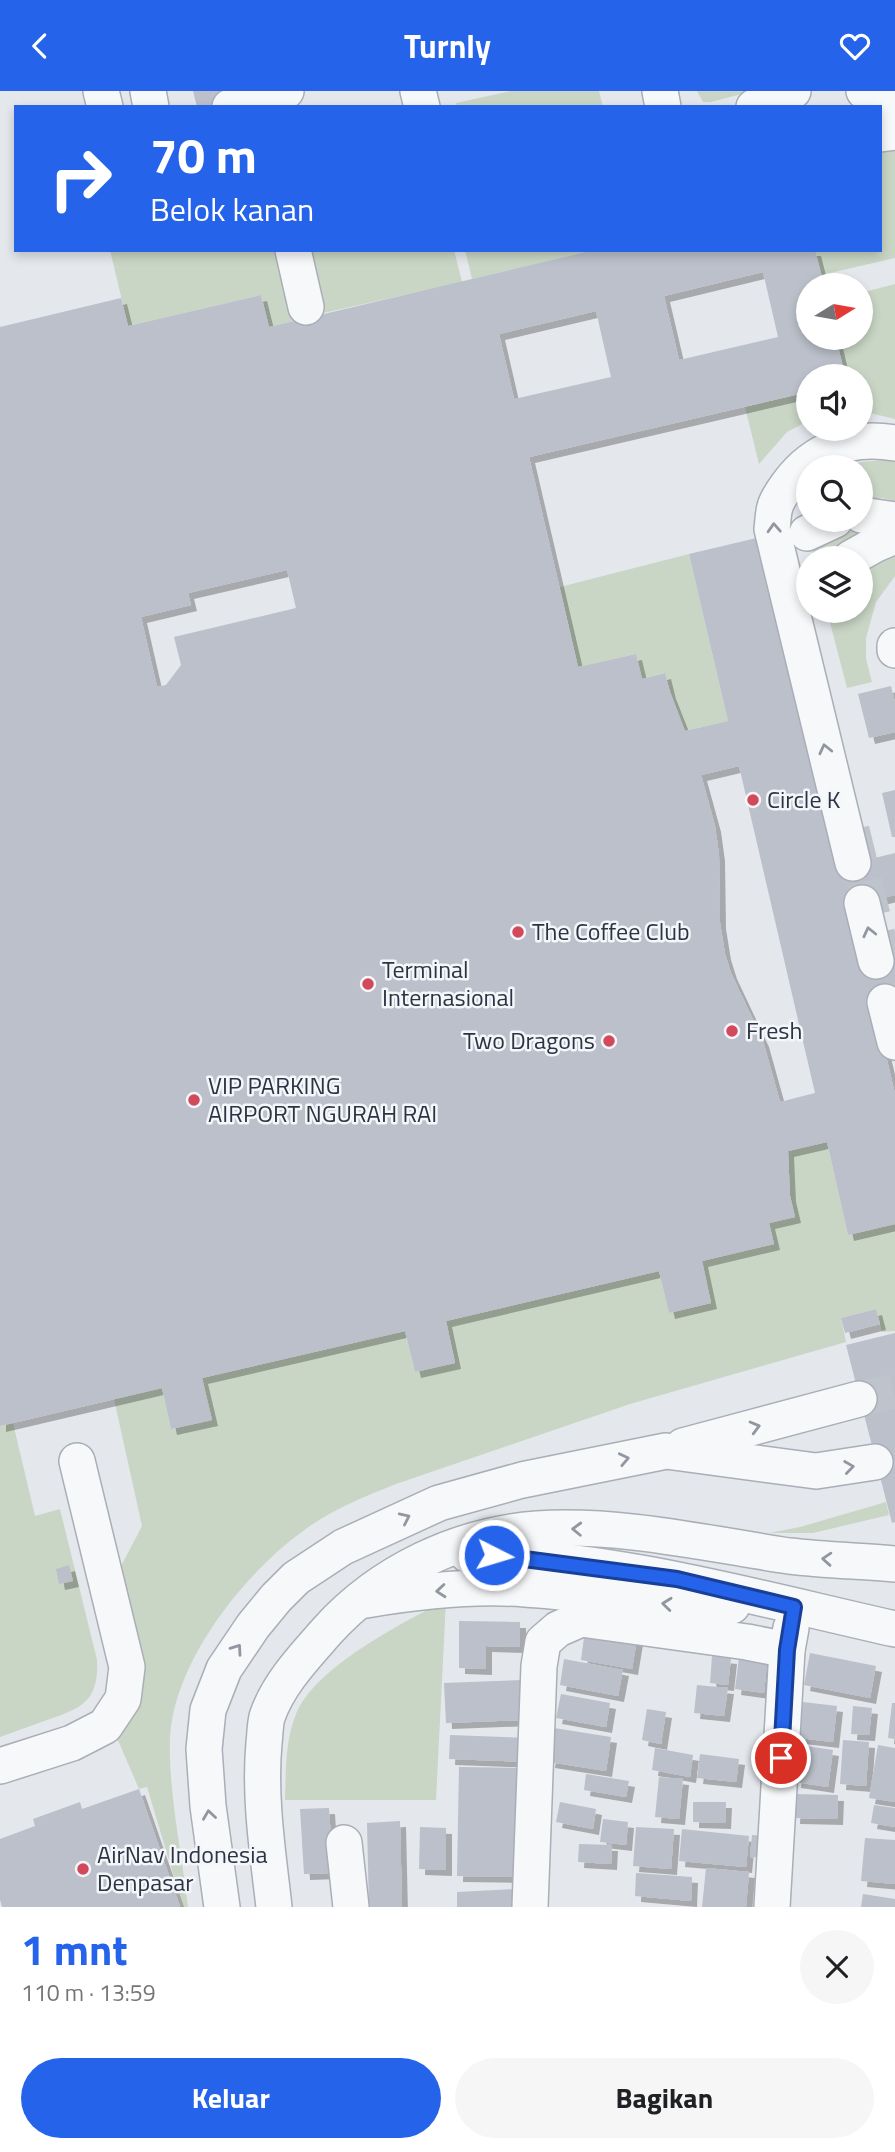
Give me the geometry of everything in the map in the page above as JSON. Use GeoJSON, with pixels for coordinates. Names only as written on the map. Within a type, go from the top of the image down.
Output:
{"type":"FeatureCollection","features":[{"type":"Feature","properties":{"kind":"street"},"geometry":{"type":"LineString","coordinates":[[239,105],[276,97],[286,91]]}},
{"type":"Feature","properties":{"kind":"street"},"geometry":{"type":"LineString","coordinates":[[763,105],[793,91]]}},
{"type":"Feature","properties":{"kind":"street"},"geometry":{"type":"LineString","coordinates":[[864,91],[895,103]]}},
{"type":"Feature","properties":{"kind":"street"},"geometry":{"type":"LineString","coordinates":[[293,252],[306,307]]}},
{"type":"Feature","properties":{"kind":"street"},"geometry":{"type":"LineString","coordinates":[[853,863],[772,529],[774,507],[798,471],[817,455],[850,442],[895,443]]}},
{"type":"Feature","properties":{"kind":"street"},"geometry":{"type":"LineString","coordinates":[[873,517],[895,520]]}},
{"type":"Feature","properties":{"kind":"street"},"geometry":{"type":"LineString","coordinates":[[872,546],[895,536]]}},
{"type":"Feature","properties":{"kind":"street"},"geometry":{"type":"LineString","coordinates":[[862,903],[876,961]]}},
{"type":"Feature","properties":{"kind":"street"},"geometry":{"type":"LineString","coordinates":[[886,1002],[895,1042]]}},
{"type":"Feature","properties":{"kind":"street"},"geometry":{"type":"LineString","coordinates":[[222,1907],[208,1806],[205,1749],[208,1710],[224,1669],[276,1598],[296,1578],[343,1547],[439,1503],[522,1480],[666,1451],[859,1399]]}},
{"type":"Feature","properties":{"kind":"street"},"geometry":{"type":"LineString","coordinates":[[666,1451],[816,1471],[875,1462]]}},
{"type":"Feature","properties":{"kind":"street"},"geometry":{"type":"LineString","coordinates":[[0,1766],[72,1742],[105,1726],[123,1699],[127,1667],[77,1461]]}},
{"type":"Feature","properties":{"kind":"street"},"geometry":{"type":"LineString","coordinates":[[274,1907],[262,1771],[267,1718],[280,1689],[335,1622],[359,1601],[431,1554],[487,1538],[537,1529],[562,1529],[633,1533],[794,1556],[895,1564]]}},
{"type":"Feature","properties":{"kind":"street"},"geometry":{"type":"LineString","coordinates":[[343,1547],[402,1556],[494,1555],[677,1579],[895,1629]]}},
{"type":"Feature","properties":{"kind":"street"},"geometry":{"type":"LineString","coordinates":[[359,1601],[401,1594],[488,1587],[694,1607],[789,1605]]}},
{"type":"Feature","properties":{"kind":"street"},"geometry":{"type":"LineString","coordinates":[[772,1907],[789,1605]]}},
{"type":"Feature","properties":{"kind":"street"},"geometry":{"type":"LineString","coordinates":[[530,1907],[538,1665],[543,1641],[558,1629],[581,1619],[787,1650]]}},
{"type":"Feature","properties":{"kind":"street"},"geometry":{"type":"LineString","coordinates":[[344,1843],[351,1907]]}},
{"type":"Feature","properties":{"kind":"green space"},"geometry":{"type":"Polygon","coordinates":[[[511,91],[599,91],[602,105],[456,105],[511,91]]]}},
{"type":"Feature","properties":{"kind":"green space"},"geometry":{"type":"Polygon","coordinates":[[[697,91],[753,91],[703,102],[697,91]]]}},
{"type":"Feature","properties":{"kind":"green space"},"geometry":{"type":"Polygon","coordinates":[[[895,148],[895,258],[821,273],[815,252],[882,252],[882,150],[895,148]]]}},
{"type":"Feature","properties":{"kind":"green space"},"geometry":{"type":"Polygon","coordinates":[[[110,252],[277,252],[294,321],[269,327],[261,295],[128,326],[110,252]]]}},
{"type":"Feature","properties":{"kind":"green space"},"geometry":{"type":"Polygon","coordinates":[[[305,252],[454,252],[462,282],[319,314],[305,252]]]}},
{"type":"Feature","properties":{"kind":"green space"},"geometry":{"type":"Polygon","coordinates":[[[465,252],[586,252],[472,279],[465,252]]]}},
{"type":"Feature","properties":{"kind":"green space"},"geometry":{"type":"Polygon","coordinates":[[[895,284],[895,419],[873,414],[873,364],[842,364],[839,350],[873,350],[873,290],[895,284]]]}},
{"type":"Feature","properties":{"kind":"green space"},"geometry":{"type":"Polygon","coordinates":[[[796,395],[796,427],[787,432],[759,464],[745,407],[796,395]]]}},
{"type":"Feature","properties":{"kind":"green space"},"geometry":{"type":"Polygon","coordinates":[[[873,461],[895,462],[895,501],[873,499],[873,461]]]}},
{"type":"Feature","properties":{"kind":"green space"},"geometry":{"type":"Polygon","coordinates":[[[850,532],[864,532],[839,546],[822,546],[850,532]]]}},
{"type":"Feature","properties":{"kind":"green space"},"geometry":{"type":"Polygon","coordinates":[[[895,553],[895,576],[876,602],[873,613],[873,560],[895,553]]]}},
{"type":"Feature","properties":{"kind":"green space"},"geometry":{"type":"Polygon","coordinates":[[[689,554],[728,721],[685,731],[664,673],[642,679],[636,654],[578,667],[560,587],[689,554]]]}},
{"type":"Feature","properties":{"kind":"green space"},"geometry":{"type":"Polygon","coordinates":[[[830,623],[870,623],[866,638],[866,659],[872,682],[847,688],[830,623]]]}},
{"type":"Feature","properties":{"kind":"green space"},"geometry":{"type":"Polygon","coordinates":[[[827,1142],[848,1235],[895,1224],[895,1331],[882,1332],[876,1309],[841,1318],[846,1342],[630,1404],[396,1484],[330,1514],[286,1544],[239,1591],[218,1619],[199,1648],[175,1708],[170,1758],[188,1907],[183,1907],[147,1787],[139,1789],[114,1731],[119,1570],[142,1526],[114,1399],[162,1388],[171,1429],[211,1420],[202,1378],[405,1331],[415,1372],[455,1363],[446,1321],[659,1271],[669,1313],[711,1303],[702,1261],[774,1244],[769,1223],[795,1217],[790,1196],[788,1151],[827,1142]]]}},
{"type":"Feature","properties":{"kind":"green space"},"geometry":{"type":"Polygon","coordinates":[[[13,1423],[35,1516],[60,1509],[97,1660],[97,1674],[91,1694],[79,1707],[0,1737],[0,1426],[13,1423]]]}},
{"type":"Feature","properties":{"kind":"green space"},"geometry":{"type":"Polygon","coordinates":[[[886,1502],[889,1515],[813,1533],[769,1533],[800,1527],[886,1502]]]}},
{"type":"Feature","properties":{"kind":"green space"},"geometry":{"type":"Polygon","coordinates":[[[446,1600],[436,1800],[285,1800],[290,1735],[296,1714],[306,1696],[322,1679],[362,1648],[446,1600]]]}},
{"type":"Feature","properties":{"kind":"building"},"geometry":{"type":"Polygon","coordinates":[[[193,91],[254,91],[255,96],[217,105],[196,105],[193,91]]]}},
{"type":"Feature","properties":{"kind":"building","name":"Terminal Internasional"},"geometry":{"type":"Polygon","coordinates":[[[586,252],[816,252],[821,273],[796,273],[796,350],[839,350],[842,364],[796,364],[796,395],[529,457],[578,667],[636,654],[642,679],[665,673],[685,731],[728,721],[689,554],[765,536],[842,866],[895,853],[895,895],[851,906],[865,964],[895,957],[895,1000],[874,1005],[895,1094],[895,1224],[848,1235],[827,1142],[788,1151],[790,1196],[795,1217],[769,1223],[774,1244],[702,1261],[711,1303],[669,1313],[659,1271],[446,1321],[455,1363],[415,1372],[405,1331],[202,1378],[212,1420],[171,1429],[162,1388],[0,1426],[0,327],[121,298],[128,326],[261,295],[269,327],[586,252]],[[763,272],[664,296],[679,360],[778,337],[763,272]],[[596,311],[499,334],[514,399],[611,377],[596,311]],[[287,570],[188,593],[191,605],[141,617],[157,687],[166,685],[181,665],[174,637],[296,608],[287,570]],[[739,766],[701,775],[715,826],[719,855],[720,923],[731,973],[763,1041],[780,1102],[815,1093],[739,766]]]}},
{"type":"Feature","properties":{"kind":"building"},"geometry":{"type":"Polygon","coordinates":[[[891,686],[895,703],[895,732],[869,738],[858,694],[891,686]]]}},
{"type":"Feature","properties":{"kind":"building"},"geometry":{"type":"Polygon","coordinates":[[[895,790],[895,837],[892,837],[882,793],[895,790]]]}},
{"type":"Feature","properties":{"kind":"building"},"geometry":{"type":"Polygon","coordinates":[[[876,1309],[880,1324],[845,1333],[841,1318],[876,1309]]]}},
{"type":"Feature","properties":{"kind":"building"},"geometry":{"type":"Polygon","coordinates":[[[895,1333],[895,1522],[892,1523],[846,1345],[895,1333]]]}},
{"type":"Feature","properties":{"kind":"building"},"geometry":{"type":"Polygon","coordinates":[[[69,1565],[73,1581],[59,1584],[56,1569],[69,1565]]]}},
{"type":"Feature","properties":{"kind":"building"},"geometry":{"type":"Polygon","coordinates":[[[459,1621],[520,1622],[520,1647],[486,1646],[486,1669],[459,1668],[459,1621]]]}},
{"type":"Feature","properties":{"kind":"building"},"geometry":{"type":"Polygon","coordinates":[[[585,1630],[637,1639],[632,1669],[581,1660],[585,1630]]]}},
{"type":"Feature","properties":{"kind":"building"},"geometry":{"type":"Polygon","coordinates":[[[740,1650],[768,1654],[764,1693],[735,1689],[740,1650]]]}},
{"type":"Feature","properties":{"kind":"building"},"geometry":{"type":"Polygon","coordinates":[[[810,1653],[876,1666],[870,1698],[804,1685],[810,1653]]]}},
{"type":"Feature","properties":{"kind":"building"},"geometry":{"type":"Polygon","coordinates":[[[712,1656],[731,1658],[728,1685],[710,1683],[712,1656]]]}},
{"type":"Feature","properties":{"kind":"building"},"geometry":{"type":"Polygon","coordinates":[[[564,1659],[623,1670],[618,1696],[560,1685],[564,1659]]]}},
{"type":"Feature","properties":{"kind":"building"},"geometry":{"type":"Polygon","coordinates":[[[522,1680],[524,1720],[446,1723],[444,1683],[522,1680]]]}},
{"type":"Feature","properties":{"kind":"building"},"geometry":{"type":"Polygon","coordinates":[[[697,1685],[728,1688],[724,1716],[694,1713],[697,1685]]]}},
{"type":"Feature","properties":{"kind":"building"},"geometry":{"type":"Polygon","coordinates":[[[561,1694],[610,1703],[606,1727],[556,1718],[561,1694]]]}},
{"type":"Feature","properties":{"kind":"building"},"geometry":{"type":"Polygon","coordinates":[[[803,1702],[837,1706],[833,1742],[799,1738],[803,1702]]]}},
{"type":"Feature","properties":{"kind":"building"},"geometry":{"type":"Polygon","coordinates":[[[892,1703],[895,1703],[895,1739],[888,1738],[892,1703]]]}},
{"type":"Feature","properties":{"kind":"building"},"geometry":{"type":"Polygon","coordinates":[[[853,1706],[872,1708],[869,1735],[851,1734],[853,1706]]]}},
{"type":"Feature","properties":{"kind":"building"},"geometry":{"type":"Polygon","coordinates":[[[647,1709],[666,1712],[661,1744],[642,1740],[647,1709]]]}},
{"type":"Feature","properties":{"kind":"building"},"geometry":{"type":"Polygon","coordinates":[[[554,1728],[611,1737],[606,1771],[549,1762],[554,1728]]]}},
{"type":"Feature","properties":{"kind":"building"},"geometry":{"type":"Polygon","coordinates":[[[450,1735],[531,1738],[530,1762],[449,1759],[450,1735]]]}},
{"type":"Feature","properties":{"kind":"building"},"geometry":{"type":"Polygon","coordinates":[[[843,1740],[869,1742],[866,1786],[840,1784],[843,1740]]]}},
{"type":"Feature","properties":{"kind":"building"},"geometry":{"type":"Polygon","coordinates":[[[800,1745],[833,1750],[828,1787],[795,1782],[800,1745]]]}},
{"type":"Feature","properties":{"kind":"building"},"geometry":{"type":"Polygon","coordinates":[[[878,1745],[895,1748],[895,1802],[869,1798],[878,1745]]]}},
{"type":"Feature","properties":{"kind":"building"},"geometry":{"type":"Polygon","coordinates":[[[655,1748],[693,1755],[690,1777],[652,1770],[655,1748]]]}},
{"type":"Feature","properties":{"kind":"building"},"geometry":{"type":"Polygon","coordinates":[[[700,1754],[739,1759],[736,1782],[697,1778],[700,1754]]]}},
{"type":"Feature","properties":{"kind":"building"},"geometry":{"type":"Polygon","coordinates":[[[459,1767],[524,1768],[521,1877],[457,1876],[459,1767]]]}},
{"type":"Feature","properties":{"kind":"building"},"geometry":{"type":"Polygon","coordinates":[[[586,1774],[629,1781],[626,1797],[584,1790],[586,1774]]]}},
{"type":"Feature","properties":{"kind":"building"},"geometry":{"type":"Polygon","coordinates":[[[659,1777],[683,1779],[679,1819],[655,1817],[659,1777]]]}},
{"type":"Feature","properties":{"kind":"building","name":"AirNav Indonesia Denpasar"},"geometry":{"type":"Polygon","coordinates":[[[139,1789],[180,1907],[2,1907],[0,1839],[35,1826],[33,1819],[80,1802],[82,1809],[139,1789]]]}},
{"type":"Feature","properties":{"kind":"building"},"geometry":{"type":"Polygon","coordinates":[[[795,1794],[838,1795],[837,1819],[794,1818],[795,1794]]]}},
{"type":"Feature","properties":{"kind":"building"},"geometry":{"type":"Polygon","coordinates":[[[560,1802],[596,1809],[593,1829],[556,1822],[560,1802]]]}},
{"type":"Feature","properties":{"kind":"building"},"geometry":{"type":"Polygon","coordinates":[[[693,1802],[726,1802],[725,1823],[693,1822],[693,1802]]]}},
{"type":"Feature","properties":{"kind":"building"},"geometry":{"type":"Polygon","coordinates":[[[874,1805],[895,1808],[895,1827],[871,1823],[874,1805]]]}},
{"type":"Feature","properties":{"kind":"building"},"geometry":{"type":"Polygon","coordinates":[[[329,1808],[333,1873],[304,1874],[300,1809],[329,1808]]]}},
{"type":"Feature","properties":{"kind":"building"},"geometry":{"type":"Polygon","coordinates":[[[603,1819],[628,1822],[626,1845],[600,1842],[603,1819]]]}},
{"type":"Feature","properties":{"kind":"building"},"geometry":{"type":"Polygon","coordinates":[[[400,1821],[402,1907],[369,1907],[367,1823],[400,1821]]]}},
{"type":"Feature","properties":{"kind":"building"},"geometry":{"type":"Polygon","coordinates":[[[420,1827],[446,1828],[446,1870],[419,1869],[420,1827]]]}},
{"type":"Feature","properties":{"kind":"building"},"geometry":{"type":"Polygon","coordinates":[[[636,1827],[674,1829],[671,1869],[633,1866],[636,1827]]]}},
{"type":"Feature","properties":{"kind":"building"},"geometry":{"type":"Polygon","coordinates":[[[682,1829],[749,1836],[746,1867],[679,1861],[682,1829]]]}},
{"type":"Feature","properties":{"kind":"building"},"geometry":{"type":"Polygon","coordinates":[[[752,1835],[764,1836],[763,1858],[750,1857],[752,1835]]]}},
{"type":"Feature","properties":{"kind":"building"},"geometry":{"type":"Polygon","coordinates":[[[865,1838],[895,1840],[895,1884],[861,1881],[865,1838]]]}},
{"type":"Feature","properties":{"kind":"building"},"geometry":{"type":"Polygon","coordinates":[[[579,1844],[612,1845],[611,1864],[578,1862],[579,1844]]]}},
{"type":"Feature","properties":{"kind":"building"},"geometry":{"type":"Polygon","coordinates":[[[706,1868],[749,1872],[746,1907],[702,1907],[706,1868]]]}},
{"type":"Feature","properties":{"kind":"building"},"geometry":{"type":"Polygon","coordinates":[[[636,1873],[692,1877],[691,1901],[635,1896],[636,1873]]]}},
{"type":"Feature","properties":{"kind":"building"},"geometry":{"type":"Polygon","coordinates":[[[516,1889],[517,1907],[457,1907],[457,1892],[516,1889]]]}},
{"type":"Feature","properties":{"kind":"building"},"geometry":{"type":"Polygon","coordinates":[[[863,1894],[895,1899],[895,1907],[861,1907],[863,1894]]]}},
{"type":"Feature","properties":{"kind":"tunnel"},"geometry":{"type":"LineString","coordinates":[[852,830],[895,1006]]}},
{"type":"Feature","properties":{"kind":"tunnel"},"geometry":{"type":"LineString","coordinates":[[859,1399],[895,1391]]}},
{"type":"Feature","properties":{"kind":"place","name":"Circle K"},"geometry":{"type":"Point","coordinates":[753,800]}},
{"type":"Feature","properties":{"kind":"place","name":"The Coffee Club"},"geometry":{"type":"Point","coordinates":[518,932]}},
{"type":"Feature","properties":{"kind":"place","name":"Terminal Internasional"},"geometry":{"type":"Point","coordinates":[368,984]}},
{"type":"Feature","properties":{"kind":"place","name":"Fresh"},"geometry":{"type":"Point","coordinates":[732,1031]}},
{"type":"Feature","properties":{"kind":"place","name":"Two Dragons"},"geometry":{"type":"Point","coordinates":[609,1041]}},
{"type":"Feature","properties":{"kind":"place","name":"VIP PARKING AIRPORT NGURAH RAI"},"geometry":{"type":"Point","coordinates":[194,1100]}},
{"type":"Feature","properties":{"kind":"place","name":"AirNav Indonesia Denpasar"},"geometry":{"type":"Point","coordinates":[83,1869]}},
{"type":"Feature","properties":{"kind":"route"},"geometry":{"type":"LineString","coordinates":[[494,1555],[677,1579],[794,1607],[787,1650],[781,1758]]}}]}
